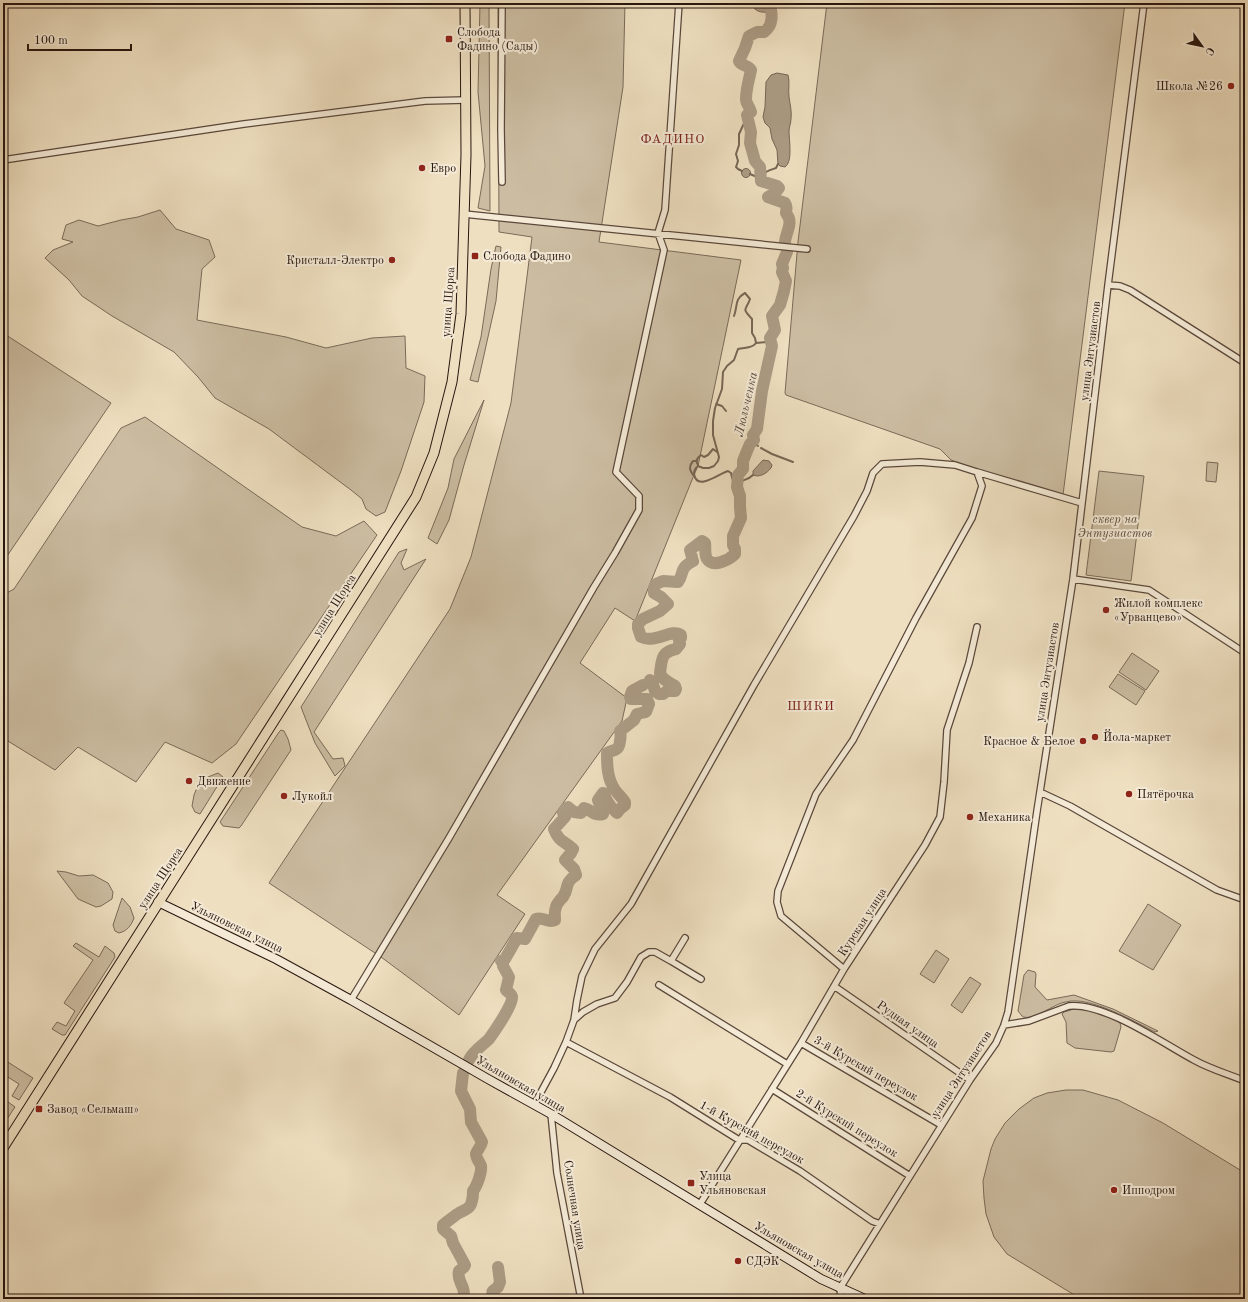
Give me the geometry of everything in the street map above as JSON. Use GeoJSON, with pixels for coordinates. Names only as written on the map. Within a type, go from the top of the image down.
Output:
{"type":"FeatureCollection","features":[{"type":"Feature","properties":{"kind":"main road","name":"улица Щорса"},"geometry":{"type":"LineString","coordinates":[[3,1148],[416,497],[434,453],[452,382],[461,314],[466,155],[465,3]]}},
{"type":"Feature","properties":{"kind":"main road","name":"Ульяновская улица"},"geometry":{"type":"LineString","coordinates":[[158,902],[276,959],[351,1000],[551,1114],[821,1279],[865,1299]]}},
{"type":"Feature","properties":{"kind":"street"},"geometry":{"type":"LineString","coordinates":[[502,3],[502,182]]}},
{"type":"Feature","properties":{"kind":"street"},"geometry":{"type":"LineString","coordinates":[[351,1000],[482,781],[639,510],[639,496],[616,472],[664,250],[658,234],[665,210],[679,3]]}},
{"type":"Feature","properties":{"kind":"street","name":"улица Энтузиастов"},"geometry":{"type":"LineString","coordinates":[[840,1288],[941,1125],[996,1043],[1008,1012],[1073,579],[1108,285],[1144,3]]}},
{"type":"Feature","properties":{"kind":"street"},"geometry":{"type":"LineString","coordinates":[[3,160],[244,124],[425,101],[466,100]]}},
{"type":"Feature","properties":{"kind":"street"},"geometry":{"type":"LineString","coordinates":[[464,214],[807,249]]}},
{"type":"Feature","properties":{"kind":"street"},"geometry":{"type":"LineString","coordinates":[[1108,285],[1123,287],[1133,291],[1245,364]]}},
{"type":"Feature","properties":{"kind":"street"},"geometry":{"type":"LineString","coordinates":[[534,1105],[566,1042],[574,1020],[582,976],[595,949],[631,904],[754,685],[854,516],[867,491],[873,473],[882,464],[920,462],[955,465],[1082,503]]}},
{"type":"Feature","properties":{"kind":"street"},"geometry":{"type":"LineString","coordinates":[[844,969],[781,916],[777,902],[778,891],[816,794],[853,740],[916,618],[972,518],[982,486],[976,472]]}},
{"type":"Feature","properties":{"kind":"street"},"geometry":{"type":"LineString","coordinates":[[1073,579],[1148,590],[1245,653]]}},
{"type":"Feature","properties":{"kind":"street","name":"Курская улица"},"geometry":{"type":"LineString","coordinates":[[700,1204],[801,1043],[844,969],[925,845],[940,816],[944,782],[947,730],[968,663],[977,627]]}},
{"type":"Feature","properties":{"kind":"street"},"geometry":{"type":"LineString","coordinates":[[1040,792],[1070,806],[1216,890],[1245,900]]}},
{"type":"Feature","properties":{"kind":"street"},"geometry":{"type":"LineString","coordinates":[[671,961],[685,938]]}},
{"type":"Feature","properties":{"kind":"street"},"geometry":{"type":"LineString","coordinates":[[574,1020],[583,1012],[597,1004],[615,998],[628,982],[641,957],[648,952],[655,952],[701,979]]}},
{"type":"Feature","properties":{"kind":"street"},"geometry":{"type":"LineString","coordinates":[[659,985],[787,1064]]}},
{"type":"Feature","properties":{"kind":"street","name":"Рудная улица"},"geometry":{"type":"LineString","coordinates":[[834,986],[970,1080]]}},
{"type":"Feature","properties":{"kind":"street"},"geometry":{"type":"LineString","coordinates":[[1004,1025],[1029,1021],[1069,1006],[1087,1008],[1121,1020],[1196,1061],[1245,1081]]}},
{"type":"Feature","properties":{"kind":"street","name":"1-й Курский переулок"},"geometry":{"type":"LineString","coordinates":[[566,1042],[670,1097],[739,1140],[748,1140],[800,1171],[859,1213],[880,1224]]}},
{"type":"Feature","properties":{"kind":"street","name":"3-й Курский переулок"},"geometry":{"type":"LineString","coordinates":[[801,1043],[941,1125]]}},
{"type":"Feature","properties":{"kind":"street","name":"2-й Курский переулок"},"geometry":{"type":"LineString","coordinates":[[772,1089],[910,1176]]}},
{"type":"Feature","properties":{"kind":"street","name":"Солнечная улица"},"geometry":{"type":"LineString","coordinates":[[551,1114],[557,1173],[580,1299]]}},
{"type":"Feature","properties":{"kind":"street"},"geometry":{"type":"LineString","coordinates":[[840,1288],[841,1299]]}},
{"type":"Feature","properties":{"kind":"green space"},"geometry":{"type":"Polygon","coordinates":[[[480,3],[489,3],[490,211],[478,208],[485,166],[478,92],[480,3]]]}},
{"type":"Feature","properties":{"kind":"green space"},"geometry":{"type":"Polygon","coordinates":[[[498,3],[625,3],[623,87],[599,242],[741,260],[698,466],[635,621],[615,608],[580,663],[627,698],[622,721],[497,895],[525,914],[459,1015],[381,957],[269,883],[450,609],[471,557],[511,403],[532,237],[499,232],[498,3]]]}},
{"type":"Feature","properties":{"kind":"green space"},"geometry":{"type":"Polygon","coordinates":[[[827,3],[1125,3],[1063,495],[992,475],[951,460],[940,449],[786,395],[785,393],[798,242],[827,3]]]}},
{"type":"Feature","properties":{"kind":"green space"},"geometry":{"type":"Polygon","coordinates":[[[160,210],[176,229],[209,240],[215,257],[202,269],[197,320],[286,337],[326,348],[372,338],[405,336],[406,368],[425,376],[424,402],[401,471],[385,512],[376,516],[366,509],[362,499],[351,490],[269,429],[215,398],[198,377],[174,352],[112,316],[82,296],[69,280],[45,258],[53,250],[73,242],[62,239],[66,225],[79,220],[98,226],[138,217],[160,210]]]}},
{"type":"Feature","properties":{"kind":"green space"},"geometry":{"type":"Polygon","coordinates":[[[496,246],[501,247],[496,301],[478,382],[470,380],[481,337],[496,246]]]}},
{"type":"Feature","properties":{"kind":"green space"},"geometry":{"type":"Polygon","coordinates":[[[3,333],[111,403],[3,562],[3,333]]]}},
{"type":"Feature","properties":{"kind":"green space"},"geometry":{"type":"Polygon","coordinates":[[[484,400],[449,520],[437,544],[428,538],[448,488],[454,459],[484,400]]]}},
{"type":"Feature","properties":{"kind":"green space"},"geometry":{"type":"Polygon","coordinates":[[[145,417],[302,527],[336,536],[364,521],[377,535],[236,744],[212,763],[165,742],[136,782],[78,747],[55,770],[3,738],[3,595],[14,589],[121,428],[145,417]]]}},
{"type":"Feature","properties":{"kind":"green space"},"geometry":{"type":"Polygon","coordinates":[[[1207,462],[1218,463],[1216,482],[1206,481],[1207,462]]]}},
{"type":"Feature","properties":{"kind":"green space","name":"сквер на Энтузиастов"},"geometry":{"type":"Polygon","coordinates":[[[1099,471],[1144,476],[1131,581],[1086,575],[1099,471]]]}},
{"type":"Feature","properties":{"kind":"green space"},"geometry":{"type":"Polygon","coordinates":[[[407,549],[401,563],[404,570],[426,559],[314,732],[333,759],[343,758],[345,766],[335,776],[315,743],[301,707],[399,552],[407,549]]]}},
{"type":"Feature","properties":{"kind":"green space"},"geometry":{"type":"Polygon","coordinates":[[[1132,653],[1159,671],[1146,690],[1119,672],[1132,653]]]}},
{"type":"Feature","properties":{"kind":"green space"},"geometry":{"type":"Polygon","coordinates":[[[1118,674],[1145,691],[1136,705],[1109,687],[1118,674]]]}},
{"type":"Feature","properties":{"kind":"green space"},"geometry":{"type":"Polygon","coordinates":[[[281,730],[284,731],[288,739],[291,750],[241,826],[239,828],[223,826],[220,822],[281,730]]]}},
{"type":"Feature","properties":{"kind":"green space"},"geometry":{"type":"Polygon","coordinates":[[[218,773],[223,777],[200,814],[195,812],[192,806],[194,795],[199,783],[218,773]]]}},
{"type":"Feature","properties":{"kind":"green space"},"geometry":{"type":"Polygon","coordinates":[[[57,871],[79,876],[93,875],[108,883],[113,892],[112,899],[101,906],[96,907],[78,899],[57,871]]]}},
{"type":"Feature","properties":{"kind":"green space"},"geometry":{"type":"Polygon","coordinates":[[[122,898],[130,907],[134,918],[128,928],[119,933],[115,931],[113,925],[122,898]]]}},
{"type":"Feature","properties":{"kind":"green space"},"geometry":{"type":"Polygon","coordinates":[[[1148,904],[1181,925],[1153,970],[1119,951],[1148,904]]]}},
{"type":"Feature","properties":{"kind":"green space"},"geometry":{"type":"Polygon","coordinates":[[[76,943],[99,957],[105,946],[114,953],[115,957],[65,1035],[62,1035],[52,1029],[57,1022],[66,1026],[75,1011],[64,1003],[93,960],[73,946],[76,943]]]}},
{"type":"Feature","properties":{"kind":"green space"},"geometry":{"type":"Polygon","coordinates":[[[936,950],[949,959],[934,983],[920,974],[936,950]]]}},
{"type":"Feature","properties":{"kind":"green space"},"geometry":{"type":"Polygon","coordinates":[[[1028,970],[1035,972],[1035,987],[1047,1000],[1074,995],[1113,1009],[1158,1031],[1155,1032],[1102,1007],[1081,1001],[1064,1002],[1035,1016],[1022,1016],[1018,1011],[1024,975],[1028,970]]]}},
{"type":"Feature","properties":{"kind":"green space"},"geometry":{"type":"Polygon","coordinates":[[[970,977],[981,984],[962,1013],[951,1005],[970,977]]]}},
{"type":"Feature","properties":{"kind":"green space"},"geometry":{"type":"Polygon","coordinates":[[[1074,1009],[1098,1013],[1110,1017],[1120,1023],[1121,1027],[1114,1051],[1111,1052],[1075,1048],[1067,1043],[1066,1022],[1062,1014],[1074,1009]]]}},
{"type":"Feature","properties":{"kind":"green space"},"geometry":{"type":"Polygon","coordinates":[[[3,1059],[33,1078],[19,1100],[12,1096],[19,1084],[3,1074],[3,1059]]]}},
{"type":"Feature","properties":{"kind":"green space","name":"Ипподром"},"geometry":{"type":"Polygon","coordinates":[[[1066,1090],[1083,1090],[1118,1100],[1163,1123],[1245,1173],[1245,1299],[1081,1299],[1007,1254],[994,1237],[986,1214],[983,1181],[991,1149],[995,1139],[1005,1123],[1019,1109],[1034,1098],[1047,1093],[1066,1090]]]}},
{"type":"Feature","properties":{"kind":"green space"},"geometry":{"type":"Polygon","coordinates":[[[8,1102],[15,1107],[3,1125],[3,1109],[8,1102]]]}},
{"type":"Feature","properties":{"kind":"shaded area"},"geometry":{"type":"Polygon","coordinates":[[[752,3],[776,3],[774,10],[760,12],[755,9],[752,3]]]}},
{"type":"Feature","properties":{"kind":"shaded area"},"geometry":{"type":"Polygon","coordinates":[[[777,73],[788,75],[789,80],[791,114],[789,131],[790,156],[785,167],[778,164],[777,150],[772,139],[770,128],[765,123],[763,117],[766,82],[771,75],[777,73]]]}},
{"type":"Feature","properties":{"kind":"shaded area"},"geometry":{"type":"Polygon","coordinates":[[[744,169],[748,169],[750,173],[748,177],[744,177],[742,175],[742,171],[744,169]]]}},
{"type":"Feature","properties":{"kind":"shaded area"},"geometry":{"type":"Polygon","coordinates":[[[763,460],[769,461],[772,465],[771,468],[767,472],[758,476],[753,475],[753,471],[763,460]]]}},
{"type":"Feature","properties":{"kind":"waterway","name":"Люльченка"},"geometry":{"type":"LineString","coordinates":[[770,3],[772,15],[771,23],[764,32],[757,32],[749,36],[739,61],[751,70],[746,99],[751,112],[747,115],[751,132],[750,143],[755,161],[760,167],[761,181],[779,188],[775,193],[768,197],[785,203],[787,208],[786,213],[789,220],[789,227],[785,242]]}},
{"type":"Feature","properties":{"kind":"waterway"},"geometry":{"type":"LineString","coordinates":[[742,171],[736,167],[738,161],[736,154],[739,145],[739,134],[747,117]]}},
{"type":"Feature","properties":{"kind":"waterway"},"geometry":{"type":"LineString","coordinates":[[750,174],[757,177],[760,176],[767,171],[776,168],[778,164]]}},
{"type":"Feature","properties":{"kind":"waterway","name":"Люльченка"},"geometry":{"type":"LineString","coordinates":[[650,680],[652,681],[655,691],[659,694],[663,694],[667,691],[675,691],[675,686],[664,679],[661,675],[661,664],[665,654],[676,649],[680,644],[679,640],[681,638],[681,635],[677,633],[652,639],[641,637],[638,624],[643,619],[660,611],[668,604],[654,593],[656,584],[663,581],[678,582],[685,566],[693,561],[690,550],[702,541],[705,543],[707,559],[710,562],[721,562],[729,559],[735,554],[733,536],[741,518],[740,496],[737,487],[738,475],[743,469],[743,461],[750,444],[754,440],[753,435],[757,429],[762,391],[772,346],[770,338],[775,330],[772,316],[780,305],[784,291],[786,281],[782,272],[782,264],[787,252]]}},
{"type":"Feature","properties":{"kind":"waterway"},"geometry":{"type":"LineString","coordinates":[[734,316],[738,300],[745,293],[750,299],[745,311],[752,319],[752,333],[756,343],[766,342],[771,344]]}},
{"type":"Feature","properties":{"kind":"waterway"},"geometry":{"type":"LineString","coordinates":[[753,475],[738,484],[733,481],[731,473],[728,471],[704,481],[699,481],[696,479],[694,474],[698,466],[709,468],[714,466],[718,461],[719,457],[713,435],[713,421],[715,408],[722,389],[723,372],[734,360],[738,349],[750,347],[756,343]]}},
{"type":"Feature","properties":{"kind":"waterway"},"geometry":{"type":"LineString","coordinates":[[716,404],[722,406],[726,411]]}},
{"type":"Feature","properties":{"kind":"waterway","name":"Люльченка"},"geometry":{"type":"LineString","coordinates":[[753,442],[758,446]]}},
{"type":"Feature","properties":{"kind":"waterway"},"geometry":{"type":"LineString","coordinates":[[761,448],[793,462]]}},
{"type":"Feature","properties":{"kind":"waterway"},"geometry":{"type":"LineString","coordinates":[[698,465],[698,457],[701,455],[704,457],[708,455],[713,449],[717,452]]}},
{"type":"Feature","properties":{"kind":"waterway"},"geometry":{"type":"LineString","coordinates":[[694,476],[690,467],[691,463],[696,461]]}},
{"type":"Feature","properties":{"kind":"waterway","name":"Люльченка"},"geometry":{"type":"LineString","coordinates":[[469,1060],[475,1051],[489,1039],[503,1018],[512,1000],[511,995],[506,990],[509,977],[501,961],[505,959],[517,938],[525,939],[536,919],[541,918],[550,921],[555,920],[557,904],[565,894],[569,881],[576,875],[574,869],[565,860],[573,849],[560,839],[554,829],[565,817],[563,813],[566,808],[568,807],[574,812],[581,813],[584,808],[595,814],[603,814],[598,800],[603,793],[609,805],[617,813],[625,805],[625,802],[612,786],[610,781],[607,753],[619,747],[621,737],[620,731],[634,720],[637,714],[646,712],[649,704],[647,699],[631,699],[630,697],[632,691],[643,685]]}},
{"type":"Feature","properties":{"kind":"waterway","name":"Люльченка"},"geometry":{"type":"LineString","coordinates":[[463,1073],[461,1091],[470,1109],[471,1122],[482,1142],[476,1154],[481,1166],[481,1172],[473,1191],[470,1206],[444,1224],[443,1229],[451,1236],[453,1243],[465,1265],[459,1271],[458,1275],[464,1291],[463,1299]]}},
{"type":"Feature","properties":{"kind":"waterway","name":"Люльченка"},"geometry":{"type":"LineString","coordinates":[[492,1299],[493,1291],[498,1287],[500,1282],[498,1267]]}},
{"type":"Feature","properties":{"kind":"place","name":"Слобода Фадино (Сады)"},"geometry":{"type":"Point","coordinates":[449,39]}},
{"type":"Feature","properties":{"kind":"place","name":"Школа №26"},"geometry":{"type":"Point","coordinates":[1231,86]}},
{"type":"Feature","properties":{"kind":"place","name":"Евро"},"geometry":{"type":"Point","coordinates":[422,168]}},
{"type":"Feature","properties":{"kind":"place","name":"Слобода Фадино"},"geometry":{"type":"Point","coordinates":[475,256]}},
{"type":"Feature","properties":{"kind":"place","name":"Кристалл-Электро"},"geometry":{"type":"Point","coordinates":[392,260]}},
{"type":"Feature","properties":{"kind":"place","name":"Жилой комплекс «Урванцево»"},"geometry":{"type":"Point","coordinates":[1106,610]}},
{"type":"Feature","properties":{"kind":"place","name":"Йола-маркет"},"geometry":{"type":"Point","coordinates":[1095,737]}},
{"type":"Feature","properties":{"kind":"place","name":"Красное & Белое"},"geometry":{"type":"Point","coordinates":[1083,741]}},
{"type":"Feature","properties":{"kind":"place","name":"Движение"},"geometry":{"type":"Point","coordinates":[189,781]}},
{"type":"Feature","properties":{"kind":"place","name":"Пятёрочка"},"geometry":{"type":"Point","coordinates":[1129,794]}},
{"type":"Feature","properties":{"kind":"place","name":"Лукойл"},"geometry":{"type":"Point","coordinates":[284,796]}},
{"type":"Feature","properties":{"kind":"place","name":"Механика"},"geometry":{"type":"Point","coordinates":[970,817]}},
{"type":"Feature","properties":{"kind":"place","name":"Завод «Сельмаш»"},"geometry":{"type":"Point","coordinates":[39,1109]}},
{"type":"Feature","properties":{"kind":"place","name":"Улица Ульяновская"},"geometry":{"type":"Point","coordinates":[691,1183]}},
{"type":"Feature","properties":{"kind":"place","name":"Ипподром"},"geometry":{"type":"Point","coordinates":[1114,1190]}},
{"type":"Feature","properties":{"kind":"place","name":"СДЭК"},"geometry":{"type":"Point","coordinates":[738,1261]}},
{"type":"Feature","properties":{"kind":"district","name":"ФАДИНО"},"geometry":{"type":"Point","coordinates":[673,138]}},
{"type":"Feature","properties":{"kind":"district","name":"ШИКИ"},"geometry":{"type":"Point","coordinates":[811,705]}}]}
